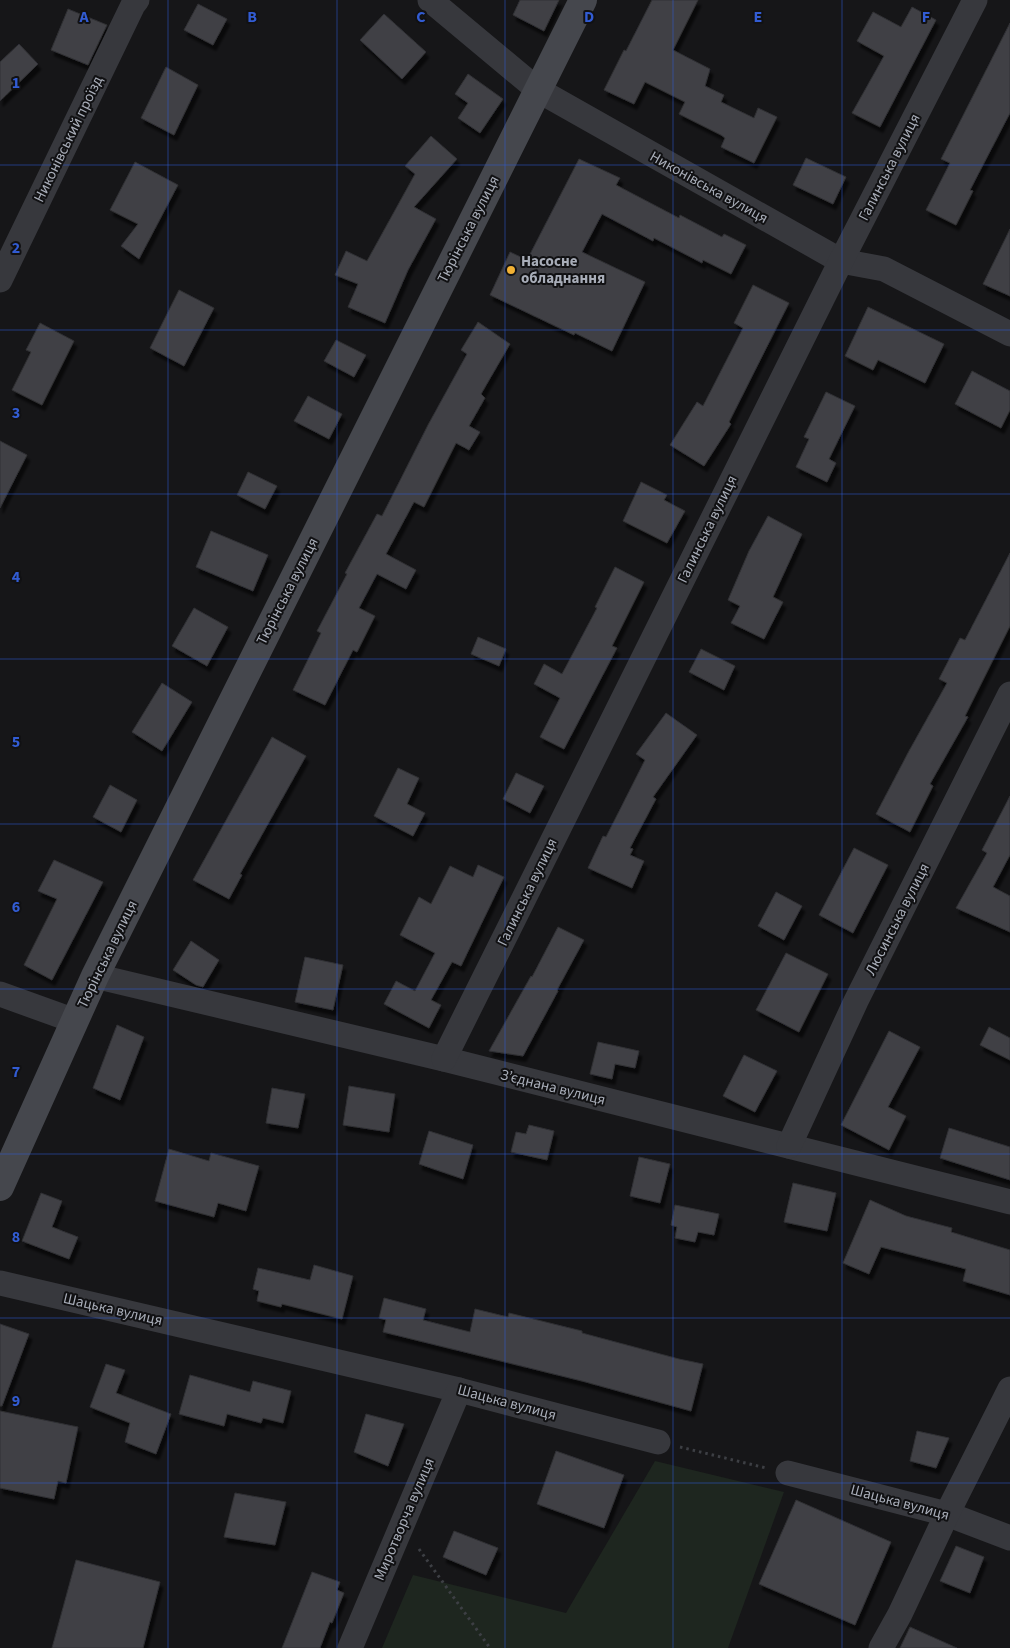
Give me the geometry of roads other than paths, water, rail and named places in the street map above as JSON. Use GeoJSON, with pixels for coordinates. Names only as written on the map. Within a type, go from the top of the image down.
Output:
{"type":"FeatureCollection","features":[{"type":"Feature","properties":{"kind":"main road","name":"Тюрінська вулиця"},"geometry":{"type":"LineString","coordinates":[[0,1186],[94,976],[583,0]]}},
{"type":"Feature","properties":{"kind":"street","name":"Никонівський проїзд"},"geometry":{"type":"LineString","coordinates":[[0,280],[137,0]]}},
{"type":"Feature","properties":{"kind":"street","name":"Никонівська вулиця"},"geometry":{"type":"LineString","coordinates":[[430,0],[538,90],[841,260],[884,269],[1010,334]]}},
{"type":"Feature","properties":{"kind":"street","name":"Галинська вулиця"},"geometry":{"type":"LineString","coordinates":[[444,1059],[841,260],[975,0]]}},
{"type":"Feature","properties":{"kind":"street","name":"Люсинська вулиця"},"geometry":{"type":"LineString","coordinates":[[789,1146],[856,1001],[1010,694]]}},
{"type":"Feature","properties":{"kind":"street","name":"З’єднана вулиця"},"geometry":{"type":"LineString","coordinates":[[94,976],[444,1059],[1010,1202]]}},
{"type":"Feature","properties":{"kind":"street"},"geometry":{"type":"LineString","coordinates":[[0,994],[75,1021]]}},
{"type":"Feature","properties":{"kind":"street","name":"Шацька вулиця"},"geometry":{"type":"LineString","coordinates":[[0,1283],[459,1390],[658,1442]]}},
{"type":"Feature","properties":{"kind":"street"},"geometry":{"type":"LineString","coordinates":[[882,1648],[1010,1389]]}},
{"type":"Feature","properties":{"kind":"street","name":"Миротворча вулиця"},"geometry":{"type":"LineString","coordinates":[[350,1648],[459,1390]]}},
{"type":"Feature","properties":{"kind":"street","name":"Шацька вулиця"},"geometry":{"type":"LineString","coordinates":[[788,1473],[947,1514],[1010,1538]]}},
{"type":"Feature","properties":{"kind":"place","name":"Насосне обладнання"},"geometry":{"type":"Point","coordinates":[511,270]}}]}
